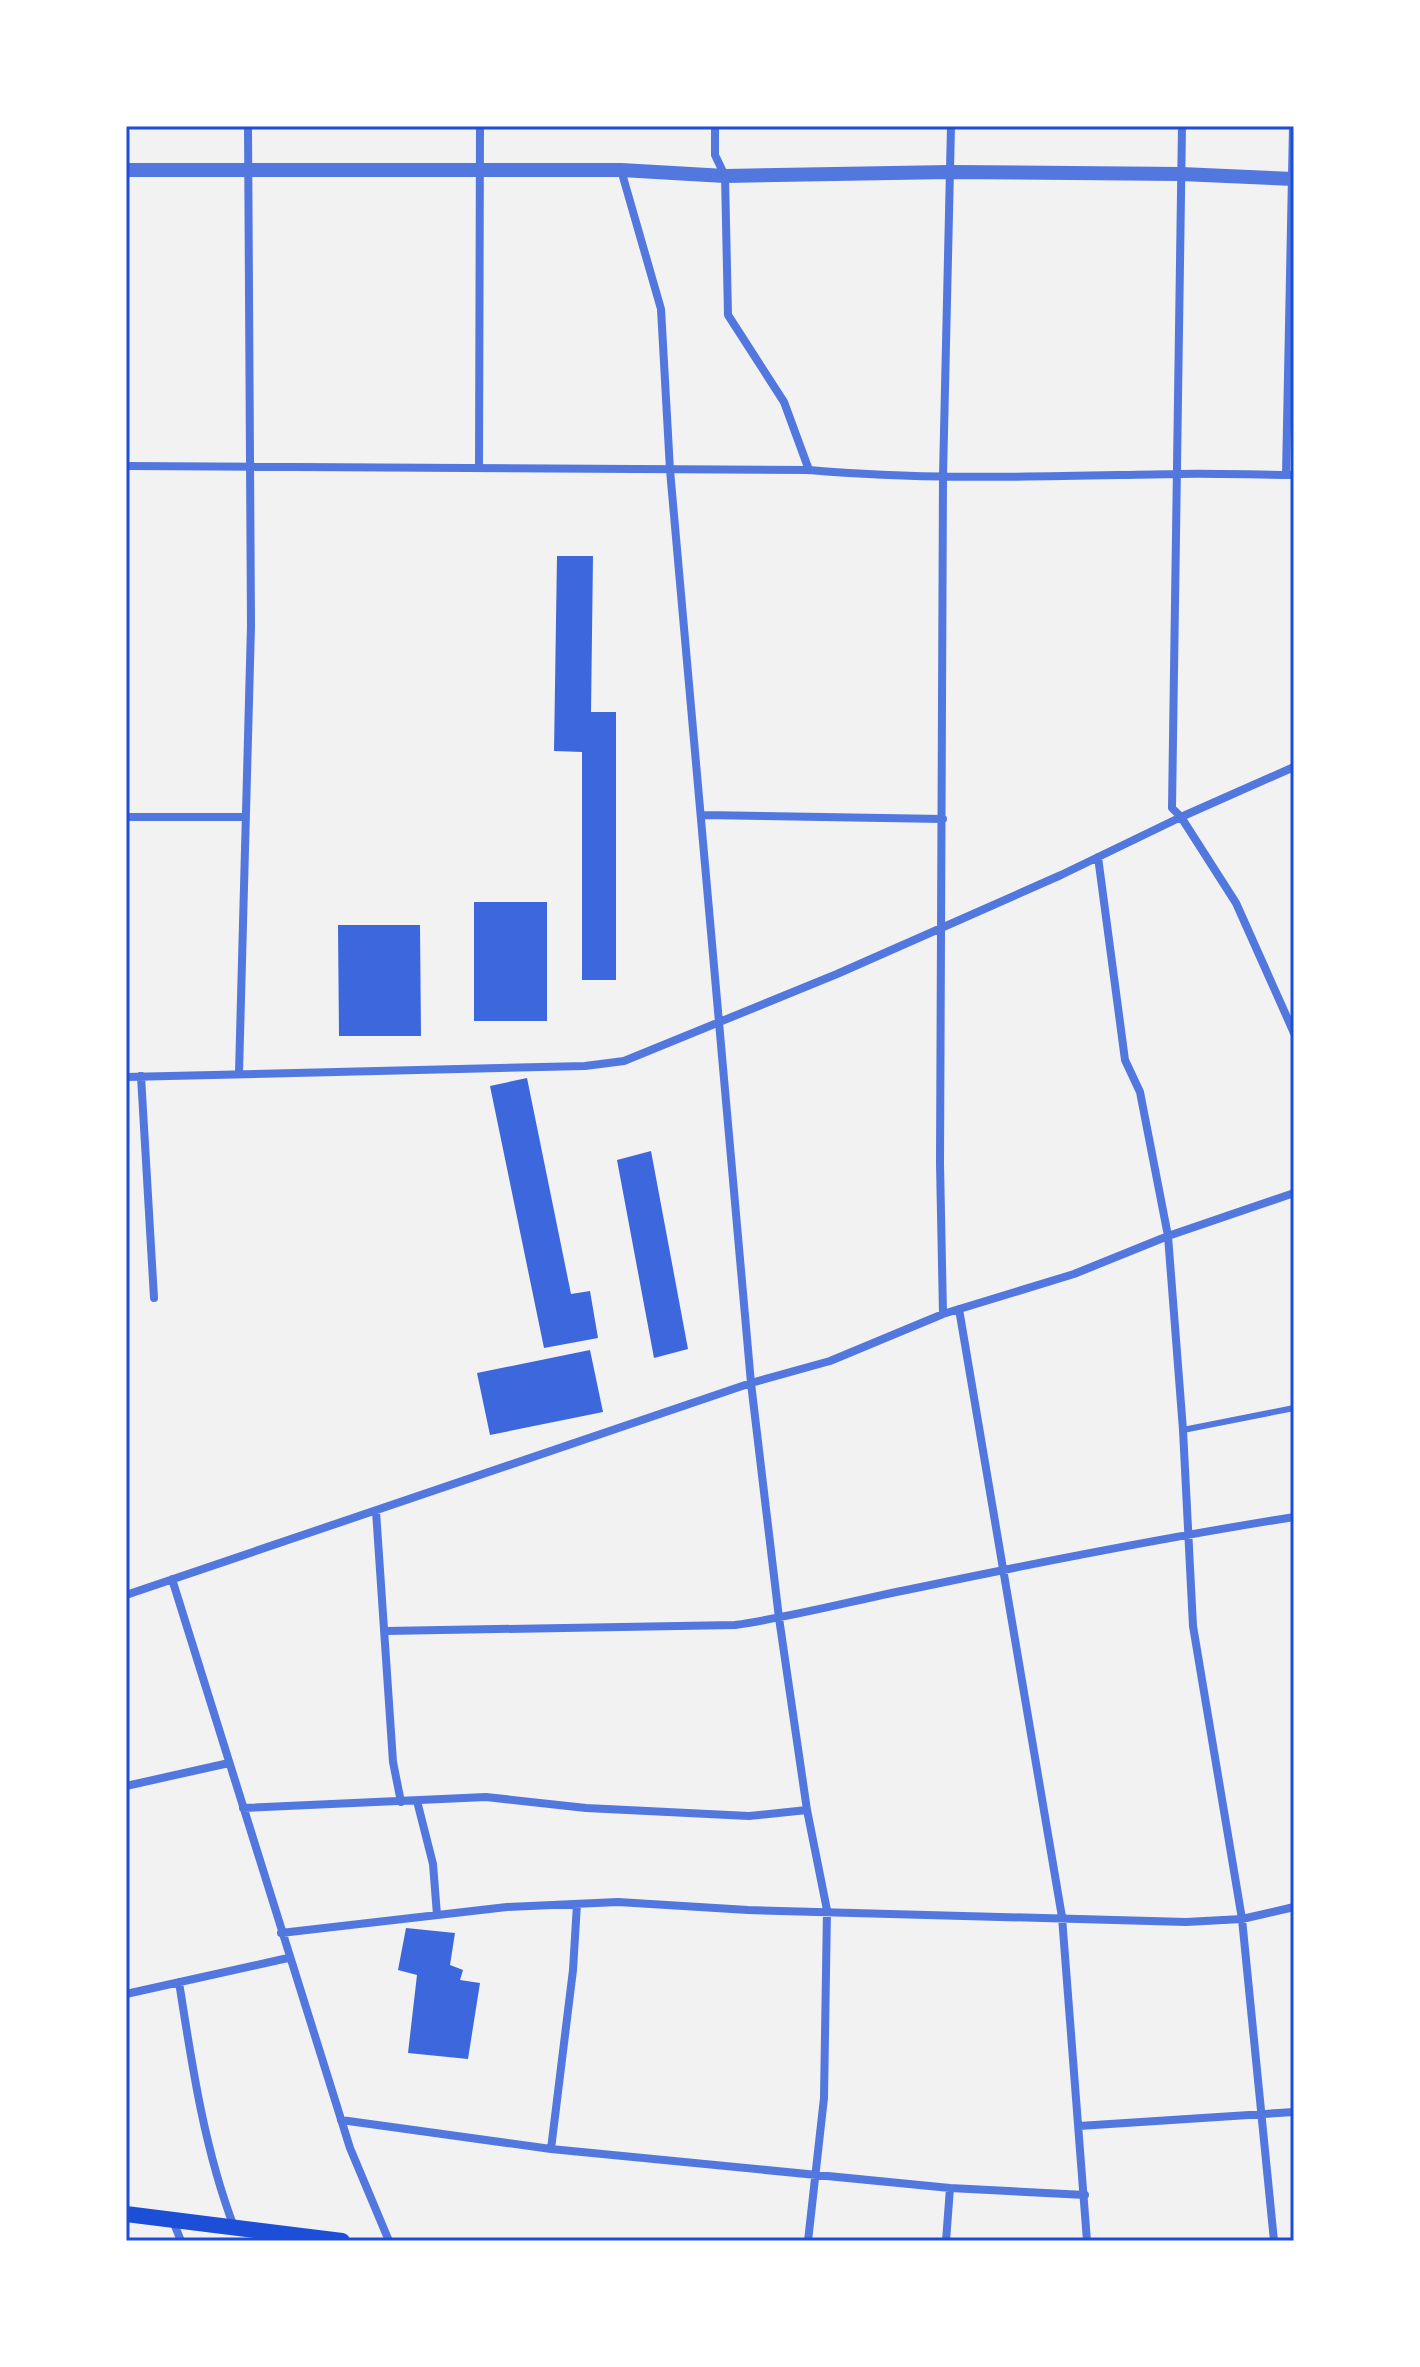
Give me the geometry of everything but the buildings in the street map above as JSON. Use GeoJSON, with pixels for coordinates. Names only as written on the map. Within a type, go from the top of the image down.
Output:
{"type":"FeatureCollection","features":[{"type":"Feature","properties":{"kind":"main road"},"geometry":{"type":"LineString","coordinates":[[126,2214],[342,2241]]}},
{"type":"Feature","properties":{"kind":"street"},"geometry":{"type":"LineString","coordinates":[[239,1073],[251,626],[248,126]]}},
{"type":"Feature","properties":{"kind":"street"},"geometry":{"type":"LineString","coordinates":[[479,468],[480,126]]}},
{"type":"Feature","properties":{"kind":"street"},"geometry":{"type":"LineString","coordinates":[[715,126],[715,155],[725,176],[728,315],[784,402],[809,470]]}},
{"type":"Feature","properties":{"kind":"street"},"geometry":{"type":"LineString","coordinates":[[943,1314],[940,1164],[943,476],[951,126]]}},
{"type":"Feature","properties":{"kind":"street"},"geometry":{"type":"LineString","coordinates":[[1182,126],[1172,808],[1181,817],[1236,903],[1294,1033]]}},
{"type":"Feature","properties":{"kind":"street"},"geometry":{"type":"LineString","coordinates":[[126,466],[809,470],[862,475],[1077,478],[1178,474],[1290,475],[1293,126]]}},
{"type":"Feature","properties":{"kind":"street"},"geometry":{"type":"LineString","coordinates":[[126,170],[621,170],[725,176],[950,172],[1181,174],[1293,179]]}},
{"type":"Feature","properties":{"kind":"street"},"geometry":{"type":"LineString","coordinates":[[621,170],[661,309],[670,470],[751,1383],[779,1618],[807,1810],[827,1910],[824,2098],[808,2241]]}},
{"type":"Feature","properties":{"kind":"street"},"geometry":{"type":"LineString","coordinates":[[126,1077],[585,1066],[624,1061],[837,974],[1294,767]]}},
{"type":"Feature","properties":{"kind":"street"},"geometry":{"type":"LineString","coordinates":[[703,815],[943,819]]}},
{"type":"Feature","properties":{"kind":"street"},"geometry":{"type":"LineString","coordinates":[[126,817],[244,817]]}},
{"type":"Feature","properties":{"kind":"street"},"geometry":{"type":"LineString","coordinates":[[1098,857],[1125,1060],[1140,1092],[1150,1131],[1168,1236],[1183,1430],[1193,1626],[1242,1919],[1274,2241]]}},
{"type":"Feature","properties":{"kind":"street"},"geometry":{"type":"LineString","coordinates":[[141,1076],[154,1298]]}},
{"type":"Feature","properties":{"kind":"street"},"geometry":{"type":"LineString","coordinates":[[126,1595],[751,1383],[830,1361],[943,1314],[1074,1274],[1168,1236],[1294,1193]]}},
{"type":"Feature","properties":{"kind":"street"},"geometry":{"type":"LineString","coordinates":[[959,1309],[1062,1917],[1087,2241]]}},
{"type":"Feature","properties":{"kind":"street"},"geometry":{"type":"LineString","coordinates":[[376,1511],[393,1762],[401,1802]]}},
{"type":"Feature","properties":{"kind":"street"},"geometry":{"type":"LineString","coordinates":[[386,1631],[735,1625],[1187,1534],[1294,1517]]}},
{"type":"Feature","properties":{"kind":"street"},"geometry":{"type":"LineString","coordinates":[[172,1579],[288,1958],[350,2148],[389,2241]]}},
{"type":"Feature","properties":{"kind":"street"},"geometry":{"type":"LineString","coordinates":[[126,1786],[229,1763]]}},
{"type":"Feature","properties":{"kind":"street"},"geometry":{"type":"LineString","coordinates":[[243,1808],[486,1797],[586,1808],[749,1816],[807,1810]]}},
{"type":"Feature","properties":{"kind":"street"},"geometry":{"type":"LineString","coordinates":[[417,1801],[433,1864],[437,1915]]}},
{"type":"Feature","properties":{"kind":"street"},"geometry":{"type":"LineString","coordinates":[[281,1933],[507,1907],[618,1902],[748,1910],[1186,1922],[1242,1919],[1294,1907]]}},
{"type":"Feature","properties":{"kind":"street"},"geometry":{"type":"LineString","coordinates":[[551,2149],[573,1970],[577,1904]]}},
{"type":"Feature","properties":{"kind":"street"},"geometry":{"type":"LineString","coordinates":[[126,1994],[288,1958]]}},
{"type":"Feature","properties":{"kind":"street"},"geometry":{"type":"LineString","coordinates":[[179,1982],[210,2153],[217,2184],[234,2228]]}},
{"type":"Feature","properties":{"kind":"street"},"geometry":{"type":"LineString","coordinates":[[1079,2126],[1294,2112]]}},
{"type":"Feature","properties":{"kind":"street"},"geometry":{"type":"LineString","coordinates":[[341,2120],[551,2149],[950,2188],[1085,2195]]}},
{"type":"Feature","properties":{"kind":"street"},"geometry":{"type":"LineString","coordinates":[[946,2241],[950,2188]]}},
{"type":"Feature","properties":{"kind":"street"},"geometry":{"type":"LineString","coordinates":[[173,2220],[181,2241]]}},
{"type":"Feature","properties":{"kind":"lane"},"geometry":{"type":"LineString","coordinates":[[1183,1430],[1294,1408]]}}]}
